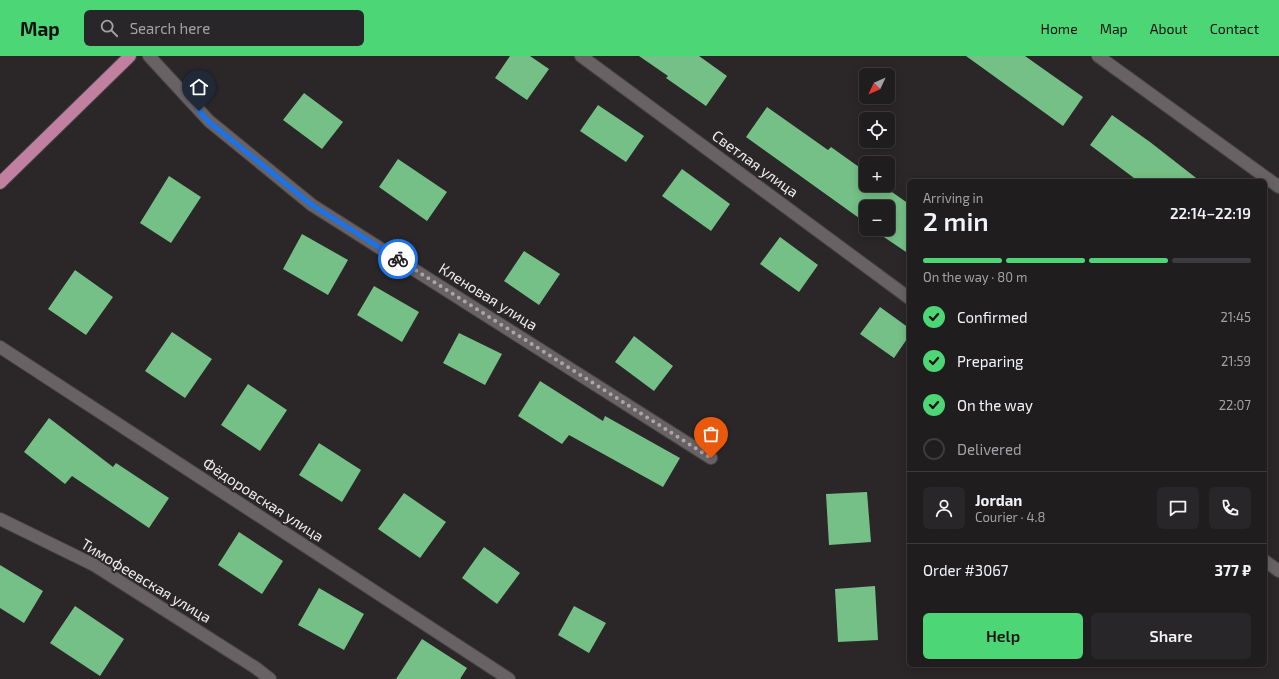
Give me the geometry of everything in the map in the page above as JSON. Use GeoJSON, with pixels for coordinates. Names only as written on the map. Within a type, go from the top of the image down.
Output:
{"type":"FeatureCollection","features":[{"type":"Feature","properties":{"kind":"main road"},"geometry":{"type":"LineString","coordinates":[[0,183],[130,56]]}},
{"type":"Feature","properties":{"kind":"street","name":"Кленовая улица"},"geometry":{"type":"LineString","coordinates":[[149,56],[209,122],[312,205],[711,458]]}},
{"type":"Feature","properties":{"kind":"street","name":"Светлая улица"},"geometry":{"type":"LineString","coordinates":[[581,56],[907,297]]}},
{"type":"Feature","properties":{"kind":"street"},"geometry":{"type":"LineString","coordinates":[[1098,56],[1279,187]]}},
{"type":"Feature","properties":{"kind":"street","name":"Фёдоровская улица"},"geometry":{"type":"LineString","coordinates":[[0,347],[509,679]]}},
{"type":"Feature","properties":{"kind":"street","name":"Тимофеевская улица"},"geometry":{"type":"LineString","coordinates":[[0,519],[94,565],[256,668],[270,679]]}},
{"type":"Feature","properties":{"kind":"street"},"geometry":{"type":"LineString","coordinates":[[1267,562],[1279,571]]}},
{"type":"Feature","properties":{"kind":"building"},"geometry":{"type":"Polygon","coordinates":[[[510,56],[530,56],[549,69],[527,100],[495,78],[510,56]]]}},
{"type":"Feature","properties":{"kind":"building"},"geometry":{"type":"Polygon","coordinates":[[[639,56],[699,56],[727,76],[706,106],[666,78],[668,76],[639,56]]]}},
{"type":"Feature","properties":{"kind":"building"},"geometry":{"type":"Polygon","coordinates":[[[966,56],[1025,56],[1083,97],[1063,126],[966,56]]]}},
{"type":"Feature","properties":{"kind":"building"},"geometry":{"type":"Polygon","coordinates":[[[304,93],[343,122],[322,149],[283,120],[304,93]]]}},
{"type":"Feature","properties":{"kind":"building"},"geometry":{"type":"Polygon","coordinates":[[[598,105],[644,136],[626,162],[580,131],[598,105]]]}},
{"type":"Feature","properties":{"kind":"building"},"geometry":{"type":"Polygon","coordinates":[[[767,107],[828,150],[831,147],[859,167],[859,192],[892,192],[907,203],[907,253],[882,236],[895,236],[895,200],[859,200],[859,218],[746,137],[767,107]]]}},
{"type":"Feature","properties":{"kind":"building"},"geometry":{"type":"Polygon","coordinates":[[[1112,115],[1197,179],[1135,179],[1090,145],[1112,115]]]}},
{"type":"Feature","properties":{"kind":"building"},"geometry":{"type":"Polygon","coordinates":[[[398,159],[447,192],[427,221],[379,187],[398,159]]]}},
{"type":"Feature","properties":{"kind":"building"},"geometry":{"type":"Polygon","coordinates":[[[682,169],[730,204],[711,231],[662,196],[682,169]]]}},
{"type":"Feature","properties":{"kind":"building"},"geometry":{"type":"Polygon","coordinates":[[[169,176],[201,197],[171,243],[140,223],[169,176]]]}},
{"type":"Feature","properties":{"kind":"building"},"geometry":{"type":"Polygon","coordinates":[[[302,234],[348,260],[328,295],[283,269],[302,234]]]}},
{"type":"Feature","properties":{"kind":"building"},"geometry":{"type":"Polygon","coordinates":[[[780,237],[818,265],[799,292],[760,264],[780,237]]]}},
{"type":"Feature","properties":{"kind":"building"},"geometry":{"type":"Polygon","coordinates":[[[524,251],[560,274],[539,305],[504,281],[524,251]]]}},
{"type":"Feature","properties":{"kind":"building"},"geometry":{"type":"Polygon","coordinates":[[[75,270],[113,297],[86,335],[48,309],[75,270]]]}},
{"type":"Feature","properties":{"kind":"building"},"geometry":{"type":"Polygon","coordinates":[[[374,286],[419,312],[402,342],[357,315],[374,286]]]}},
{"type":"Feature","properties":{"kind":"building"},"geometry":{"type":"Polygon","coordinates":[[[880,307],[907,327],[907,339],[894,358],[860,334],[880,307]]]}},
{"type":"Feature","properties":{"kind":"building"},"geometry":{"type":"Polygon","coordinates":[[[172,332],[212,359],[185,398],[145,371],[172,332]]]}},
{"type":"Feature","properties":{"kind":"building"},"geometry":{"type":"Polygon","coordinates":[[[459,333],[502,354],[485,385],[443,363],[459,333]]]}},
{"type":"Feature","properties":{"kind":"building"},"geometry":{"type":"Polygon","coordinates":[[[634,336],[673,366],[654,391],[615,362],[634,336]]]}},
{"type":"Feature","properties":{"kind":"building"},"geometry":{"type":"Polygon","coordinates":[[[540,381],[603,421],[605,416],[680,458],[663,487],[569,435],[562,444],[518,416],[540,381]]]}},
{"type":"Feature","properties":{"kind":"building"},"geometry":{"type":"Polygon","coordinates":[[[248,384],[287,410],[260,451],[221,425],[248,384]]]}},
{"type":"Feature","properties":{"kind":"building"},"geometry":{"type":"Polygon","coordinates":[[[49,418],[113,467],[116,463],[169,498],[149,528],[72,476],[65,484],[24,452],[49,418]]]}},
{"type":"Feature","properties":{"kind":"building"},"geometry":{"type":"Polygon","coordinates":[[[319,443],[361,470],[342,502],[299,475],[319,443]]]}},
{"type":"Feature","properties":{"kind":"building"},"geometry":{"type":"Polygon","coordinates":[[[867,492],[871,542],[829,545],[826,494],[867,492]]]}},
{"type":"Feature","properties":{"kind":"building"},"geometry":{"type":"Polygon","coordinates":[[[404,493],[446,522],[420,558],[378,529],[404,493]]]}},
{"type":"Feature","properties":{"kind":"building"},"geometry":{"type":"Polygon","coordinates":[[[239,532],[283,561],[262,594],[218,565],[239,532]]]}},
{"type":"Feature","properties":{"kind":"building"},"geometry":{"type":"Polygon","coordinates":[[[484,547],[520,573],[497,604],[462,578],[484,547]]]}},
{"type":"Feature","properties":{"kind":"building"},"geometry":{"type":"Polygon","coordinates":[[[0,565],[43,591],[24,623],[0,608],[0,565]]]}},
{"type":"Feature","properties":{"kind":"building"},"geometry":{"type":"Polygon","coordinates":[[[875,586],[878,640],[838,642],[835,589],[875,586]]]}},
{"type":"Feature","properties":{"kind":"building"},"geometry":{"type":"Polygon","coordinates":[[[319,588],[364,614],[344,650],[298,625],[319,588]]]}},
{"type":"Feature","properties":{"kind":"building"},"geometry":{"type":"Polygon","coordinates":[[[75,606],[124,639],[100,676],[50,643],[75,606]]]}},
{"type":"Feature","properties":{"kind":"building"},"geometry":{"type":"Polygon","coordinates":[[[574,606],[606,623],[589,653],[558,635],[574,606]]]}},
{"type":"Feature","properties":{"kind":"building"},"geometry":{"type":"Polygon","coordinates":[[[422,639],[467,668],[460,679],[396,679],[422,639]]]}},
{"type":"Feature","properties":{"kind":"way so far"},"geometry":{"type":"LineString","coordinates":[[398,259],[711,458]]}},
{"type":"Feature","properties":{"kind":"route"},"geometry":{"type":"LineString","coordinates":[[199,111],[209,122],[312,205],[398,259]]}}]}
